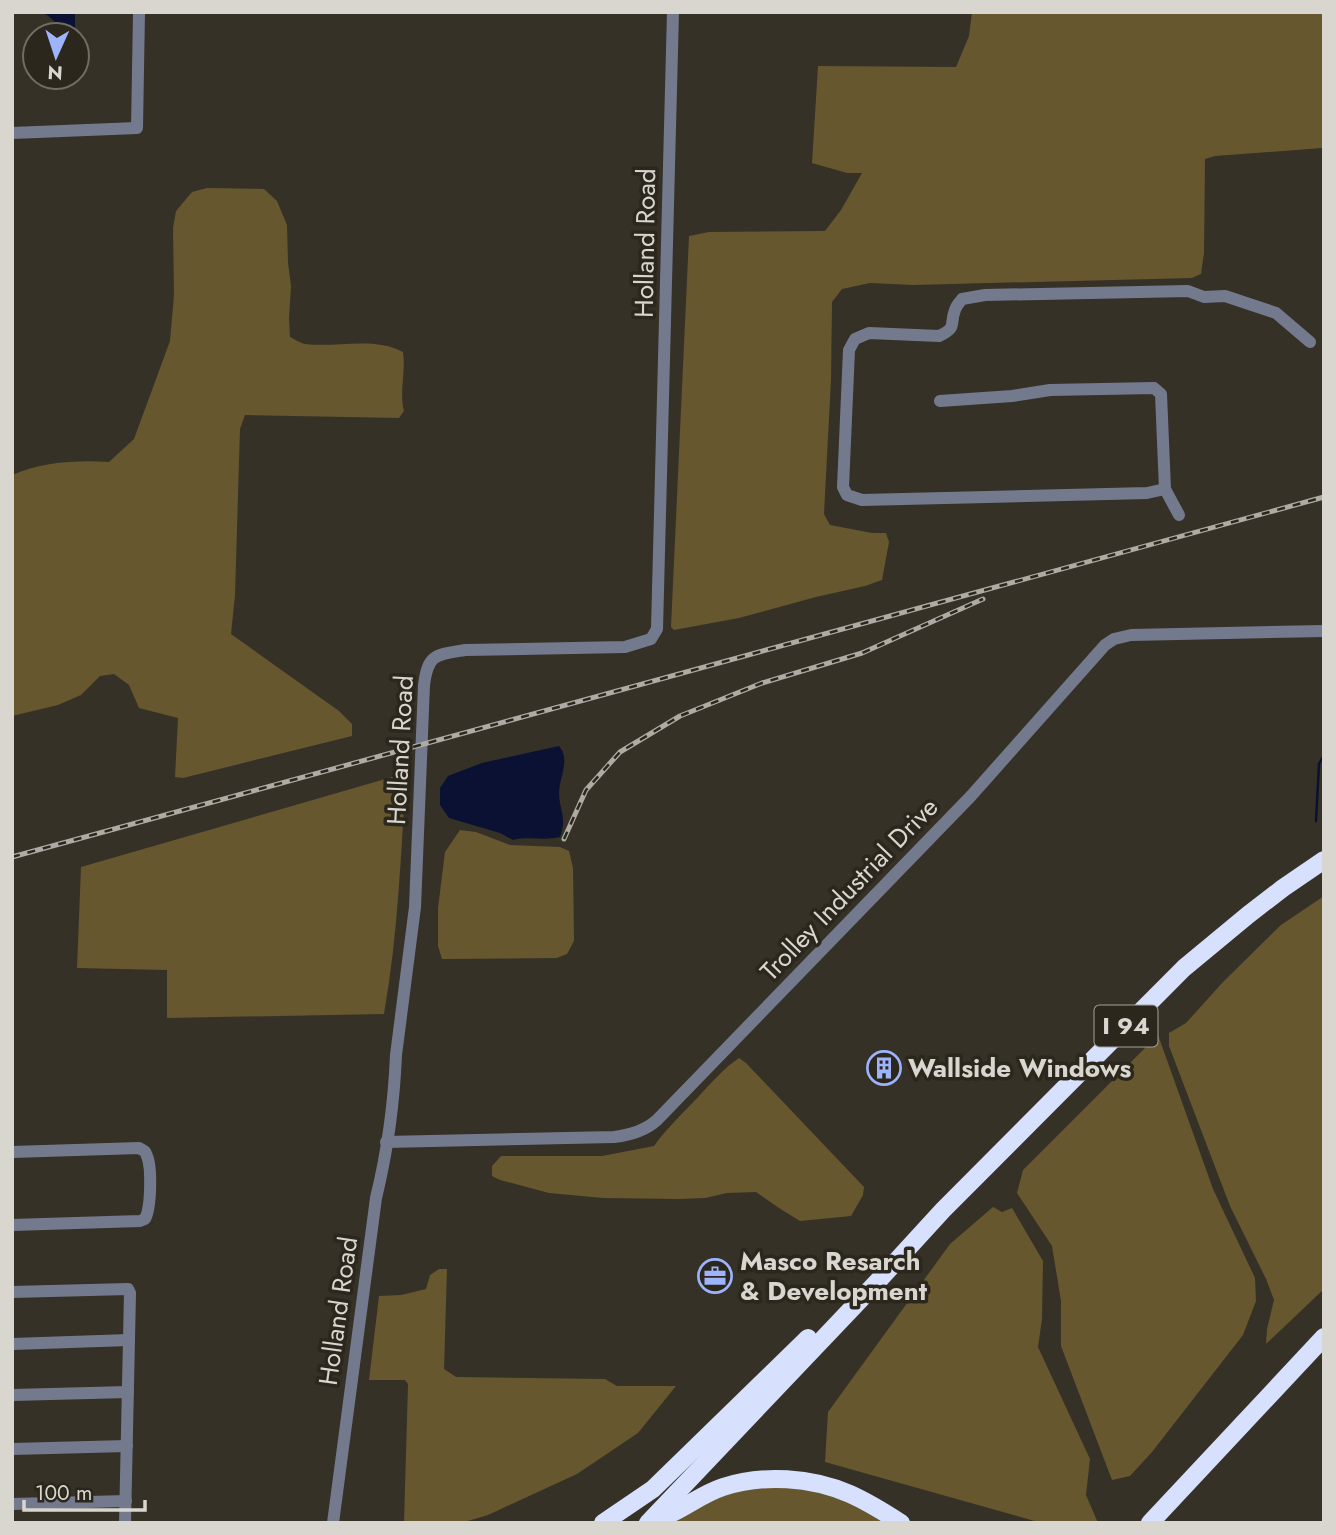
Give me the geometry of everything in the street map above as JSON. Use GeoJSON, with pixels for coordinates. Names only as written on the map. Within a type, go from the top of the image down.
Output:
{"type":"FeatureCollection","features":[{"type":"Feature","properties":{"kind":"highway","name":"I 94"},"geometry":{"type":"LineString","coordinates":[[649,1521],[943,1210],[1184,968],[1257,908],[1324,860]]}},
{"type":"Feature","properties":{"kind":"highway"},"geometry":{"type":"LineString","coordinates":[[603,1523],[653,1489],[844,1302],[878,1281]]}},
{"type":"Feature","properties":{"kind":"highway"},"geometry":{"type":"LineString","coordinates":[[1150,1523],[1324,1337]]}},
{"type":"Feature","properties":{"kind":"highway"},"geometry":{"type":"LineString","coordinates":[[649,1521],[671,1514],[701,1495],[724,1486],[775,1479],[802,1480],[836,1489],[869,1503],[901,1523]]}},
{"type":"Feature","properties":{"kind":"street"},"geometry":{"type":"LineString","coordinates":[[12,133],[137,128],[139,12]]}},
{"type":"Feature","properties":{"kind":"street","name":"Holland Road"},"geometry":{"type":"LineString","coordinates":[[333,1523],[376,1198],[395,1079],[415,907],[424,685],[428,664],[433,658],[445,653],[465,650],[625,646],[651,639],[657,629],[673,12]]}},
{"type":"Feature","properties":{"kind":"street"},"geometry":{"type":"LineString","coordinates":[[1166,489],[1147,493],[862,500],[847,495],[843,487],[849,350],[855,339],[869,333],[939,336],[948,332],[953,325],[955,310],[962,299],[985,295],[1188,291],[1204,297],[1225,296],[1276,313],[1310,342]]}},
{"type":"Feature","properties":{"kind":"street"},"geometry":{"type":"LineString","coordinates":[[940,401],[1012,396],[1050,390],[1154,388],[1161,394],[1166,489],[1179,515]]}},
{"type":"Feature","properties":{"kind":"street","name":"Trolley Industrial Drive"},"geometry":{"type":"LineString","coordinates":[[386,1142],[614,1137],[644,1130],[665,1112],[971,796],[1105,645],[1114,639],[1130,635],[1324,631]]}},
{"type":"Feature","properties":{"kind":"street"},"geometry":{"type":"LineString","coordinates":[[12,1152],[139,1148],[144,1151],[148,1160],[149,1195],[147,1216],[140,1221],[12,1225]]}},
{"type":"Feature","properties":{"kind":"street"},"geometry":{"type":"LineString","coordinates":[[12,1292],[128,1289],[130,1297],[125,1523]]}},
{"type":"Feature","properties":{"kind":"street"},"geometry":{"type":"LineString","coordinates":[[12,1344],[129,1340]]}},
{"type":"Feature","properties":{"kind":"street"},"geometry":{"type":"LineString","coordinates":[[12,1395],[128,1392]]}},
{"type":"Feature","properties":{"kind":"street"},"geometry":{"type":"LineString","coordinates":[[12,1449],[127,1446]]}},
{"type":"Feature","properties":{"kind":"street"},"geometry":{"type":"LineString","coordinates":[[12,1504],[126,1501]]}},
{"type":"Feature","properties":{"kind":"shaded area"},"geometry":{"type":"Polygon","coordinates":[[[972,12],[1324,12],[1324,146],[1205,159],[1204,253],[1201,274],[1192,278],[913,285],[870,283],[842,289],[832,302],[824,514],[830,525],[886,533],[889,542],[882,580],[739,618],[674,630],[671,627],[689,236],[709,232],[825,231],[841,210],[862,173],[847,173],[812,163],[818,66],[956,67],[969,36],[972,12]]]}},
{"type":"Feature","properties":{"kind":"shaded area"},"geometry":{"type":"Polygon","coordinates":[[[207,188],[264,189],[277,201],[287,225],[291,286],[290,337],[305,344],[367,343],[392,347],[403,352],[404,411],[399,418],[245,415],[240,429],[235,595],[231,634],[339,711],[352,724],[352,736],[183,778],[175,777],[178,718],[139,708],[129,685],[114,674],[100,676],[81,695],[58,705],[12,716],[12,475],[35,467],[60,463],[109,462],[134,439],[170,341],[174,295],[173,228],[176,211],[192,192],[207,188]]]}},
{"type":"Feature","properties":{"kind":"shaded area"},"geometry":{"type":"Polygon","coordinates":[[[406,773],[396,924],[384,1014],[167,1018],[167,970],[77,968],[81,867],[406,773]]]}},
{"type":"Feature","properties":{"kind":"shaded area"},"geometry":{"type":"Polygon","coordinates":[[[460,830],[476,832],[510,845],[560,847],[569,851],[573,868],[574,941],[567,954],[557,958],[442,959],[438,946],[438,908],[445,852],[460,830]]]}},
{"type":"Feature","properties":{"kind":"shaded area"},"geometry":{"type":"Polygon","coordinates":[[[1324,896],[1324,1289],[1266,1344],[1274,1300],[1230,1206],[1169,1046],[1169,1033],[1186,1023],[1281,925],[1324,896]]]}},
{"type":"Feature","properties":{"kind":"shaded area"},"geometry":{"type":"Polygon","coordinates":[[[1158,1035],[1213,1189],[1255,1278],[1256,1301],[1243,1335],[1152,1452],[1130,1476],[1112,1480],[1061,1346],[1061,1301],[1052,1246],[1017,1193],[1023,1170],[1158,1035]]]}},
{"type":"Feature","properties":{"kind":"shaded area"},"geometry":{"type":"Polygon","coordinates":[[[739,1058],[864,1187],[863,1195],[851,1216],[800,1221],[756,1192],[727,1193],[705,1198],[603,1198],[549,1193],[492,1176],[492,1166],[501,1156],[602,1156],[654,1146],[713,1081],[739,1058]]]}},
{"type":"Feature","properties":{"kind":"shaded area"},"geometry":{"type":"Polygon","coordinates":[[[993,1207],[1002,1212],[1012,1208],[1043,1261],[1042,1319],[1038,1347],[1090,1459],[1086,1495],[1098,1523],[1042,1523],[825,1462],[828,1412],[950,1244],[993,1207]]]}},
{"type":"Feature","properties":{"kind":"shaded area"},"geometry":{"type":"Polygon","coordinates":[[[439,1269],[447,1269],[444,1369],[456,1377],[605,1379],[617,1386],[676,1386],[638,1433],[577,1474],[488,1515],[461,1523],[404,1523],[408,1384],[405,1380],[369,1380],[379,1296],[401,1295],[426,1289],[430,1275],[439,1269]]]}},
{"type":"Feature","properties":{"kind":"shaded area"},"geometry":{"type":"Polygon","coordinates":[[[757,1485],[825,1491],[890,1523],[668,1523],[695,1505],[757,1485]]]}},
{"type":"Feature","properties":{"kind":"water"},"geometry":{"type":"Polygon","coordinates":[[[39,12],[75,12],[75,21],[54,21],[39,12]]]}},
{"type":"Feature","properties":{"kind":"water"},"geometry":{"type":"Polygon","coordinates":[[[559,746],[564,757],[559,788],[563,820],[560,837],[513,840],[500,833],[449,818],[440,805],[440,788],[448,776],[482,763],[559,746]]]}},
{"type":"Feature","properties":{"kind":"waterway"},"geometry":{"type":"LineString","coordinates":[[1316,821],[1319,764],[1324,755]]}},
{"type":"Feature","properties":{"kind":"railway"},"geometry":{"type":"LineString","coordinates":[[12,857],[1324,497]]}},
{"type":"Feature","properties":{"kind":"railway"},"geometry":{"type":"LineString","coordinates":[[564,839],[586,790],[620,752],[680,716],[762,683],[862,653],[983,599]]}},
{"type":"Feature","properties":{"kind":"place","name":"Wallside Windows"},"geometry":{"type":"Point","coordinates":[884,1068]}},
{"type":"Feature","properties":{"kind":"place","name":"Masco Resarch & Development"},"geometry":{"type":"Point","coordinates":[715,1276]}}]}
